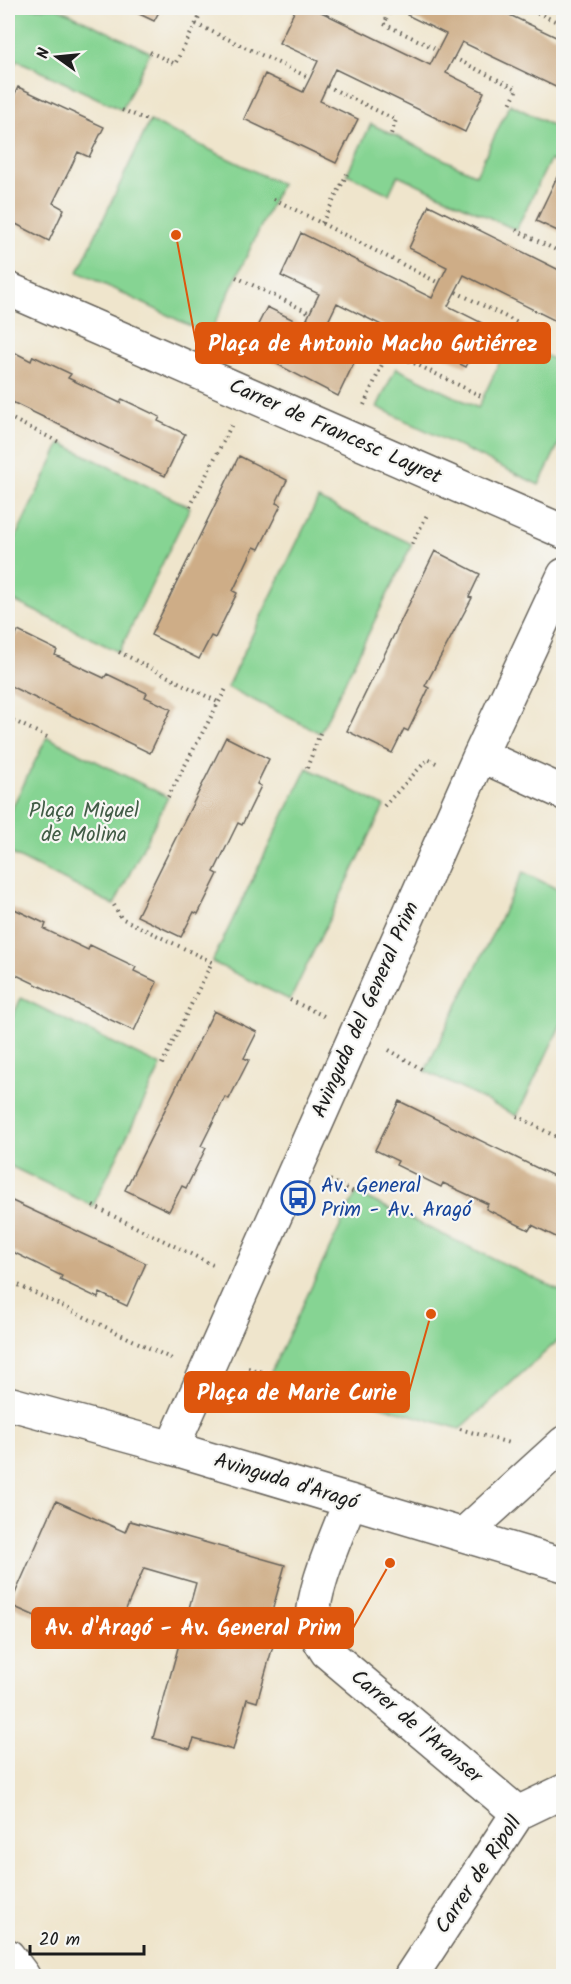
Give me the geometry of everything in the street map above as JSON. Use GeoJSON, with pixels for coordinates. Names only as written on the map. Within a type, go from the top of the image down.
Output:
{"type":"FeatureCollection","features":[{"type":"Feature","properties":{"kind":"street","name":"Carrer de Francesc Layret"},"geometry":{"type":"LineString","coordinates":[[8,289],[564,532]]}},
{"type":"Feature","properties":{"kind":"street","name":"Avinguda del General Prim"},"geometry":{"type":"LineString","coordinates":[[172,1448],[475,766],[564,575]]}},
{"type":"Feature","properties":{"kind":"street"},"geometry":{"type":"LineString","coordinates":[[475,766],[564,793]]}},
{"type":"Feature","properties":{"kind":"street","name":"Avinguda d'Aragó"},"geometry":{"type":"LineString","coordinates":[[8,1403],[172,1448],[564,1565]]}},
{"type":"Feature","properties":{"kind":"street"},"geometry":{"type":"LineString","coordinates":[[463,1536],[557,1450]]}},
{"type":"Feature","properties":{"kind":"street","name":"Carrer de l'Aranser"},"geometry":{"type":"LineString","coordinates":[[350,1501],[320,1581],[313,1615],[314,1628],[319,1640],[327,1652],[518,1813]]}},
{"type":"Feature","properties":{"kind":"street","name":"Carrer de Ripoll"},"geometry":{"type":"LineString","coordinates":[[411,1977],[518,1813],[564,1791]]}},
{"type":"Feature","properties":{"kind":"street"},"geometry":{"type":"LineString","coordinates":[[8,1956],[22,1977]]}},
{"type":"Feature","properties":{"kind":"path"},"geometry":{"type":"LineString","coordinates":[[150,52],[175,64],[204,8]]}},
{"type":"Feature","properties":{"kind":"path"},"geometry":{"type":"LineString","coordinates":[[392,8],[384,24],[438,50]]}},
{"type":"Feature","properties":{"kind":"path"},"geometry":{"type":"LineString","coordinates":[[526,8],[564,26]]}},
{"type":"Feature","properties":{"kind":"path"},"geometry":{"type":"LineString","coordinates":[[196,24],[310,78]]}},
{"type":"Feature","properties":{"kind":"path"},"geometry":{"type":"LineString","coordinates":[[454,58],[517,89],[510,104]]}},
{"type":"Feature","properties":{"kind":"path"},"geometry":{"type":"LineString","coordinates":[[327,86],[396,120],[391,134]]}},
{"type":"Feature","properties":{"kind":"path"},"geometry":{"type":"LineString","coordinates":[[122,110],[150,121]]}},
{"type":"Feature","properties":{"kind":"path"},"geometry":{"type":"LineString","coordinates":[[322,223],[347,174]]}},
{"type":"Feature","properties":{"kind":"path"},"geometry":{"type":"LineString","coordinates":[[274,199],[439,283]]}},
{"type":"Feature","properties":{"kind":"path"},"geometry":{"type":"LineString","coordinates":[[516,230],[564,254]]}},
{"type":"Feature","properties":{"kind":"path"},"geometry":{"type":"LineString","coordinates":[[236,277],[310,313]]}},
{"type":"Feature","properties":{"kind":"path"},"geometry":{"type":"LineString","coordinates":[[456,292],[518,323],[511,338]]}},
{"type":"Feature","properties":{"kind":"path"},"geometry":{"type":"LineString","coordinates":[[328,321],[483,397]]}},
{"type":"Feature","properties":{"kind":"path"},"geometry":{"type":"LineString","coordinates":[[349,438],[388,351]]}},
{"type":"Feature","properties":{"kind":"path"},"geometry":{"type":"LineString","coordinates":[[190,507],[247,394]]}},
{"type":"Feature","properties":{"kind":"path"},"geometry":{"type":"LineString","coordinates":[[8,417],[61,443]]}},
{"type":"Feature","properties":{"kind":"path"},"geometry":{"type":"LineString","coordinates":[[119,652],[218,702]]}},
{"type":"Feature","properties":{"kind":"path"},"geometry":{"type":"LineString","coordinates":[[168,797],[227,687]]}},
{"type":"Feature","properties":{"kind":"path"},"geometry":{"type":"LineString","coordinates":[[8,718],[46,737]]}},
{"type":"Feature","properties":{"kind":"path"},"geometry":{"type":"LineString","coordinates":[[307,768],[320,732]]}},
{"type":"Feature","properties":{"kind":"path"},"geometry":{"type":"LineString","coordinates":[[384,806],[428,759],[475,766]]}},
{"type":"Feature","properties":{"kind":"path"},"geometry":{"type":"LineString","coordinates":[[114,906],[121,918],[212,962],[160,1066]]}},
{"type":"Feature","properties":{"kind":"path"},"geometry":{"type":"LineString","coordinates":[[517,1116],[564,1141]]}},
{"type":"Feature","properties":{"kind":"path"},"geometry":{"type":"LineString","coordinates":[[93,1206],[246,1281]]}},
{"type":"Feature","properties":{"kind":"path"},"geometry":{"type":"LineString","coordinates":[[8,1280],[204,1375]]}},
{"type":"Feature","properties":{"kind":"path"},"geometry":{"type":"LineString","coordinates":[[460,1428],[557,1450]]}},
{"type":"Feature","properties":{"kind":"green space"},"geometry":{"type":"Polygon","coordinates":[[[8,8],[58,8],[150,52],[122,110],[17,60],[8,78],[8,8]]]}},
{"type":"Feature","properties":{"kind":"green space"},"geometry":{"type":"Polygon","coordinates":[[[510,104],[563,131],[563,166],[550,160],[516,230],[398,175],[389,194],[347,174],[371,124],[476,175],[510,104]]]}},
{"type":"Feature","properties":{"kind":"green space"},"geometry":{"type":"Polygon","coordinates":[[[150,121],[281,184],[209,335],[78,272],[150,121]]]}},
{"type":"Feature","properties":{"kind":"green space"},"geometry":{"type":"Polygon","coordinates":[[[511,338],[563,364],[563,435],[539,485],[377,407],[396,368],[478,408],[511,338]]]}},
{"type":"Feature","properties":{"kind":"green space"},"geometry":{"type":"Polygon","coordinates":[[[61,443],[190,507],[119,652],[8,598],[8,553],[61,443]]]}},
{"type":"Feature","properties":{"kind":"green space"},"geometry":{"type":"Polygon","coordinates":[[[318,499],[412,544],[320,733],[227,687],[318,499]]]}},
{"type":"Feature","properties":{"kind":"green space","name":"Plaça Miguel de Molina"},"geometry":{"type":"Polygon","coordinates":[[[47,737],[168,797],[114,905],[8,852],[8,816],[47,737]]]}},
{"type":"Feature","properties":{"kind":"green space"},"geometry":{"type":"Polygon","coordinates":[[[307,768],[384,806],[290,1000],[212,962],[307,768]]]}},
{"type":"Feature","properties":{"kind":"green space"},"geometry":{"type":"Polygon","coordinates":[[[523,872],[563,892],[563,1020],[517,1116],[425,1071],[523,872]]]}},
{"type":"Feature","properties":{"kind":"green space"},"geometry":{"type":"Polygon","coordinates":[[[21,998],[161,1066],[93,1206],[8,1165],[8,1027],[21,998]]]}},
{"type":"Feature","properties":{"kind":"green space"},"geometry":{"type":"Polygon","coordinates":[[[356,1193],[563,1292],[563,1336],[460,1429],[270,1374],[356,1193]]]}},
{"type":"Feature","properties":{"kind":"building"},"geometry":{"type":"Polygon","coordinates":[[[127,8],[161,8],[154,21],[127,8]]]}},
{"type":"Feature","properties":{"kind":"building"},"geometry":{"type":"Polygon","coordinates":[[[296,8],[313,8],[430,65],[446,34],[407,15],[411,8],[495,8],[558,38],[564,26],[564,91],[462,42],[446,73],[484,92],[465,132],[335,69],[320,101],[358,119],[336,163],[244,119],[265,74],[303,92],[318,61],[279,43],[296,8]]]}},
{"type":"Feature","properties":{"kind":"building"},"geometry":{"type":"Polygon","coordinates":[[[18,87],[104,127],[89,157],[78,152],[53,203],[64,209],[49,241],[8,220],[8,133],[14,120],[8,117],[8,109],[18,87]]]}},
{"type":"Feature","properties":{"kind":"building"},"geometry":{"type":"Polygon","coordinates":[[[557,177],[564,180],[564,234],[536,221],[557,177]]]}},
{"type":"Feature","properties":{"kind":"building"},"geometry":{"type":"Polygon","coordinates":[[[429,205],[559,270],[564,262],[564,325],[464,275],[448,306],[486,325],[466,367],[337,303],[322,334],[359,352],[338,396],[246,348],[267,307],[304,325],[319,294],[281,276],[301,233],[432,298],[447,267],[409,248],[429,205]]]}},
{"type":"Feature","properties":{"kind":"building"},"geometry":{"type":"Polygon","coordinates":[[[8,349],[31,361],[33,356],[71,374],[68,378],[120,403],[122,399],[160,417],[158,421],[185,434],[165,476],[8,400],[8,349]]]}},
{"type":"Feature","properties":{"kind":"building"},"geometry":{"type":"Polygon","coordinates":[[[239,456],[287,480],[276,503],[281,505],[259,549],[254,547],[233,591],[237,593],[215,638],[211,636],[199,659],[151,635],[239,456]]]}},
{"type":"Feature","properties":{"kind":"building"},"geometry":{"type":"Polygon","coordinates":[[[435,551],[480,574],[469,597],[472,598],[425,686],[429,688],[408,731],[404,729],[392,753],[347,731],[435,551]]]}},
{"type":"Feature","properties":{"kind":"building"},"geometry":{"type":"Polygon","coordinates":[[[18,631],[57,650],[55,655],[104,678],[107,674],[147,693],[145,697],[171,709],[150,753],[8,685],[8,632],[16,636],[18,631]]]}},
{"type":"Feature","properties":{"kind":"building"},"geometry":{"type":"Polygon","coordinates":[[[226,737],[269,759],[257,784],[261,786],[242,825],[238,823],[214,872],[218,874],[198,914],[194,912],[181,937],[137,916],[226,737]]]}},
{"type":"Feature","properties":{"kind":"building"},"geometry":{"type":"Polygon","coordinates":[[[8,906],[46,924],[44,929],[88,950],[90,945],[136,967],[134,971],[157,982],[134,1031],[8,971],[8,906]]]}},
{"type":"Feature","properties":{"kind":"building"},"geometry":{"type":"Polygon","coordinates":[[[214,1011],[257,1032],[244,1058],[249,1060],[229,1099],[225,1097],[201,1146],[206,1148],[186,1188],[182,1186],[169,1211],[125,1190],[214,1011]]]}},
{"type":"Feature","properties":{"kind":"building"},"geometry":{"type":"Polygon","coordinates":[[[399,1101],[564,1181],[564,1241],[532,1225],[529,1230],[486,1209],[488,1204],[443,1183],[441,1187],[396,1165],[398,1161],[375,1150],[399,1101]]]}},
{"type":"Feature","properties":{"kind":"building"},"geometry":{"type":"Polygon","coordinates":[[[8,1199],[146,1263],[127,1306],[100,1293],[98,1298],[60,1280],[62,1276],[11,1251],[8,1259],[8,1199]]]}},
{"type":"Feature","properties":{"kind":"building"},"geometry":{"type":"Polygon","coordinates":[[[56,1501],[125,1532],[130,1521],[285,1565],[271,1615],[281,1618],[257,1702],[247,1699],[233,1750],[194,1739],[190,1749],[153,1738],[196,1583],[144,1568],[126,1609],[135,1613],[121,1644],[55,1615],[51,1623],[10,1605],[56,1501]]]}},
{"type":"Feature","properties":{"kind":"place","name":"Plaça de Antonio Macho Gutiérrez"},"geometry":{"type":"Point","coordinates":[176,235]}},
{"type":"Feature","properties":{"kind":"place","name":"Av. General Prim - Av. Aragó"},"geometry":{"type":"Point","coordinates":[298,1198]}},
{"type":"Feature","properties":{"kind":"place","name":"Plaça de Marie Curie"},"geometry":{"type":"Point","coordinates":[431,1314]}},
{"type":"Feature","properties":{"kind":"place","name":"Av. d'Aragó - Av. General Prim"},"geometry":{"type":"Point","coordinates":[390,1563]}}]}
